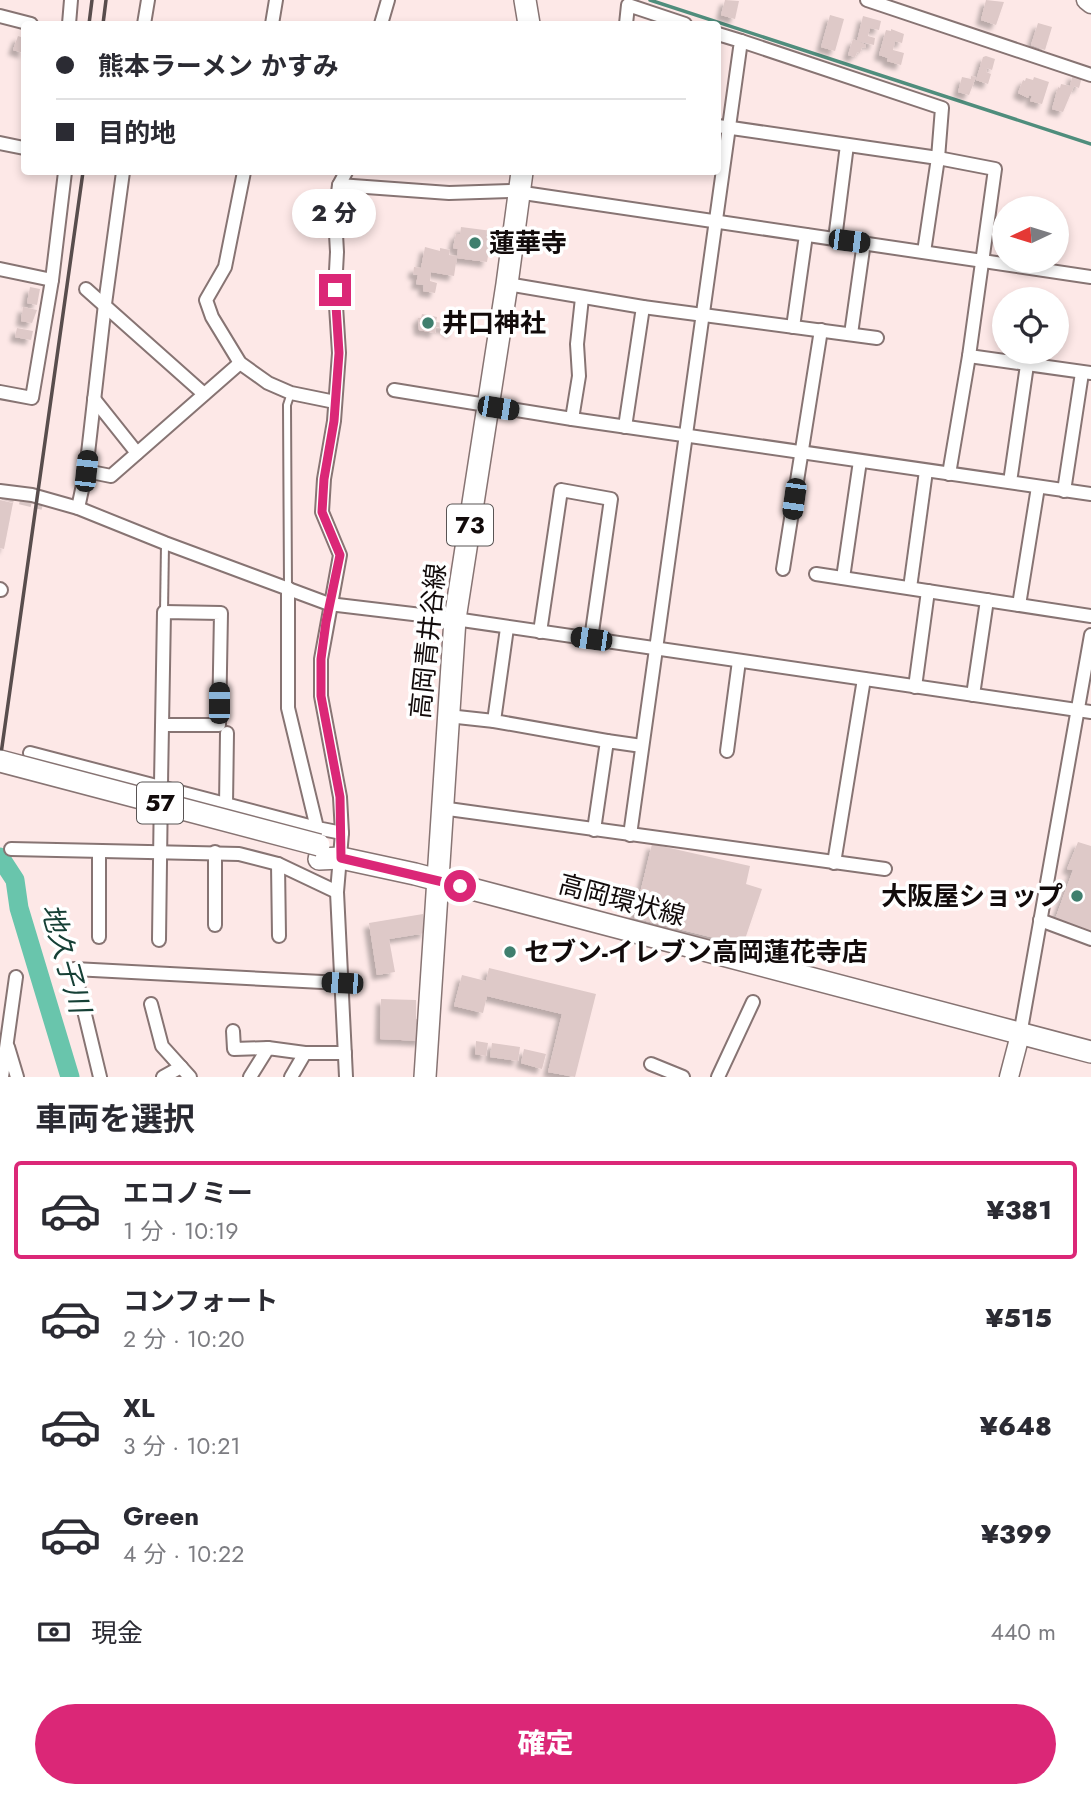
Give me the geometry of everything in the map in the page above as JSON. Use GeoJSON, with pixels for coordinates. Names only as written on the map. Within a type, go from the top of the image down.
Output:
{"type":"FeatureCollection","features":[{"type":"Feature","properties":{"kind":"main road"},"geometry":{"type":"LineString","coordinates":[[525,0],[528,21]]}},
{"type":"Feature","properties":{"kind":"main road","name":"高岡青井谷線"},"geometry":{"type":"LineString","coordinates":[[425,1077],[439,880],[441,808],[456,619],[521,182]]}},
{"type":"Feature","properties":{"kind":"main road","name":"高岡環状線"},"geometry":{"type":"LineString","coordinates":[[0,761],[318,844],[341,858],[439,880],[1091,1052]]}},
{"type":"Feature","properties":{"kind":"main road","name":"高岡環状線"},"geometry":{"type":"LineString","coordinates":[[0,775],[318,844]]}},
{"type":"Feature","properties":{"kind":"street"},"geometry":{"type":"LineString","coordinates":[[69,21],[71,0]]}},
{"type":"Feature","properties":{"kind":"street"},"geometry":{"type":"LineString","coordinates":[[144,21],[148,0]]}},
{"type":"Feature","properties":{"kind":"street"},"geometry":{"type":"LineString","coordinates":[[272,21],[276,0]]}},
{"type":"Feature","properties":{"kind":"street"},"geometry":{"type":"LineString","coordinates":[[381,21],[388,0]]}},
{"type":"Feature","properties":{"kind":"street"},"geometry":{"type":"LineString","coordinates":[[867,0],[1091,75]]}},
{"type":"Feature","properties":{"kind":"street"},"geometry":{"type":"LineString","coordinates":[[1086,0],[1091,4]]}},
{"type":"Feature","properties":{"kind":"street"},"geometry":{"type":"LineString","coordinates":[[626,21],[628,5],[674,21]]}},
{"type":"Feature","properties":{"kind":"street"},"geometry":{"type":"LineString","coordinates":[[0,16],[21,21]]}},
{"type":"Feature","properties":{"kind":"street"},"geometry":{"type":"LineString","coordinates":[[721,35],[942,108],[923,252]]}},
{"type":"Feature","properties":{"kind":"street"},"geometry":{"type":"LineString","coordinates":[[721,154],[723,127],[740,41]]}},
{"type":"Feature","properties":{"kind":"street"},"geometry":{"type":"LineString","coordinates":[[723,127],[995,169],[969,356],[949,474]]}},
{"type":"Feature","properties":{"kind":"street"},"geometry":{"type":"LineString","coordinates":[[0,143],[21,147]]}},
{"type":"Feature","properties":{"kind":"street"},"geometry":{"type":"LineString","coordinates":[[835,239],[848,145]]}},
{"type":"Feature","properties":{"kind":"street"},"geometry":{"type":"LineString","coordinates":[[0,392],[32,398],[65,175]]}},
{"type":"Feature","properties":{"kind":"street"},"geometry":{"type":"LineString","coordinates":[[78,508],[86,471],[123,175]]}},
{"type":"Feature","properties":{"kind":"street"},"geometry":{"type":"LineString","coordinates":[[243,175],[225,267],[206,300],[212,317],[240,363],[268,383],[291,393],[335,402]]}},
{"type":"Feature","properties":{"kind":"street"},"geometry":{"type":"LineString","coordinates":[[344,175],[339,185],[335,216],[335,290],[339,353],[322,512],[340,555],[321,659],[321,696],[340,797],[342,833],[337,892],[346,1077]]}},
{"type":"Feature","properties":{"kind":"street"},"geometry":{"type":"LineString","coordinates":[[629,835],[716,221],[719,175]]}},
{"type":"Feature","properties":{"kind":"street"},"geometry":{"type":"LineString","coordinates":[[339,185],[449,193],[521,182],[716,221],[1091,277]]}},
{"type":"Feature","properties":{"kind":"street"},"geometry":{"type":"LineString","coordinates":[[793,327],[806,235]]}},
{"type":"Feature","properties":{"kind":"street"},"geometry":{"type":"LineString","coordinates":[[851,334],[864,242]]}},
{"type":"Feature","properties":{"kind":"street"},"geometry":{"type":"LineString","coordinates":[[0,269],[51,280]]}},
{"type":"Feature","properties":{"kind":"street"},"geometry":{"type":"LineString","coordinates":[[507,284],[643,307],[877,338]]}},
{"type":"Feature","properties":{"kind":"street"},"geometry":{"type":"LineString","coordinates":[[86,289],[204,394]]}},
{"type":"Feature","properties":{"kind":"street"},"geometry":{"type":"LineString","coordinates":[[572,419],[579,376],[578,344],[582,298]]}},
{"type":"Feature","properties":{"kind":"street"},"geometry":{"type":"LineString","coordinates":[[625,426],[643,307]]}},
{"type":"Feature","properties":{"kind":"street"},"geometry":{"type":"LineString","coordinates":[[783,569],[821,330]]}},
{"type":"Feature","properties":{"kind":"street"},"geometry":{"type":"LineString","coordinates":[[969,356],[1087,373],[1064,491]]}},
{"type":"Feature","properties":{"kind":"street"},"geometry":{"type":"LineString","coordinates":[[86,471],[111,476],[240,363]]}},
{"type":"Feature","properties":{"kind":"street"},"geometry":{"type":"LineString","coordinates":[[1010,482],[1027,365]]}},
{"type":"Feature","properties":{"kind":"street"},"geometry":{"type":"LineString","coordinates":[[394,390],[488,407],[1091,494]]}},
{"type":"Feature","properties":{"kind":"street"},"geometry":{"type":"LineString","coordinates":[[94,399],[137,453]]}},
{"type":"Feature","properties":{"kind":"street"},"geometry":{"type":"LineString","coordinates":[[843,578],[860,461]]}},
{"type":"Feature","properties":{"kind":"street"},"geometry":{"type":"LineString","coordinates":[[910,588],[926,471]]}},
{"type":"Feature","properties":{"kind":"street"},"geometry":{"type":"LineString","coordinates":[[1019,605],[1038,487]]}},
{"type":"Feature","properties":{"kind":"street"},"geometry":{"type":"LineString","coordinates":[[540,632],[561,490],[611,499],[591,639]]}},
{"type":"Feature","properties":{"kind":"street"},"geometry":{"type":"LineString","coordinates":[[0,491],[32,495],[78,508],[329,604],[456,619],[1085,711]]}},
{"type":"Feature","properties":{"kind":"street"},"geometry":{"type":"LineString","coordinates":[[816,574],[1091,616]]}},
{"type":"Feature","properties":{"kind":"street"},"geometry":{"type":"LineString","coordinates":[[288,588],[288,708],[318,844]]}},
{"type":"Feature","properties":{"kind":"street"},"geometry":{"type":"LineString","coordinates":[[915,687],[928,591]]}},
{"type":"Feature","properties":{"kind":"street"},"geometry":{"type":"LineString","coordinates":[[973,695],[987,600]]}},
{"type":"Feature","properties":{"kind":"street"},"geometry":{"type":"LineString","coordinates":[[159,940],[160,852],[162,725],[164,612],[220,613],[219,725],[162,725]]}},
{"type":"Feature","properties":{"kind":"street"},"geometry":{"type":"LineString","coordinates":[[494,721],[507,628]]}},
{"type":"Feature","properties":{"kind":"street"},"geometry":{"type":"LineString","coordinates":[[1009,1077],[1020,1035],[1040,920],[1085,711],[1091,635]]}},
{"type":"Feature","properties":{"kind":"street"},"geometry":{"type":"LineString","coordinates":[[727,751],[739,661]]}},
{"type":"Feature","properties":{"kind":"street"},"geometry":{"type":"LineString","coordinates":[[835,863],[864,679]]}},
{"type":"Feature","properties":{"kind":"street"},"geometry":{"type":"LineString","coordinates":[[448,716],[642,746]]}},
{"type":"Feature","properties":{"kind":"street"},"geometry":{"type":"LineString","coordinates":[[226,804],[227,733]]}},
{"type":"Feature","properties":{"kind":"street"},"geometry":{"type":"LineString","coordinates":[[594,830],[607,741]]}},
{"type":"Feature","properties":{"kind":"street"},"geometry":{"type":"LineString","coordinates":[[30,753],[226,804],[318,844],[342,833]]}},
{"type":"Feature","properties":{"kind":"street"},"geometry":{"type":"LineString","coordinates":[[441,808],[885,869]]}},
{"type":"Feature","properties":{"kind":"street"},"geometry":{"type":"LineString","coordinates":[[11,849],[239,854],[278,864],[337,892]]}},
{"type":"Feature","properties":{"kind":"street"},"geometry":{"type":"LineString","coordinates":[[99,852],[99,937]]}},
{"type":"Feature","properties":{"kind":"street"},"geometry":{"type":"LineString","coordinates":[[215,852],[215,925]]}},
{"type":"Feature","properties":{"kind":"street"},"geometry":{"type":"LineString","coordinates":[[278,864],[279,936]]}},
{"type":"Feature","properties":{"kind":"street"},"geometry":{"type":"LineString","coordinates":[[1040,920],[1091,939]]}},
{"type":"Feature","properties":{"kind":"street"},"geometry":{"type":"LineString","coordinates":[[100,1077],[74,969],[342,983]]}},
{"type":"Feature","properties":{"kind":"street"},"geometry":{"type":"LineString","coordinates":[[2,1077],[16,977]]}},
{"type":"Feature","properties":{"kind":"street"},"geometry":{"type":"LineString","coordinates":[[718,1077],[753,1002]]}},
{"type":"Feature","properties":{"kind":"street"},"geometry":{"type":"LineString","coordinates":[[150,1004],[162,1046],[185,1072],[163,1077]]}},
{"type":"Feature","properties":{"kind":"street"},"geometry":{"type":"LineString","coordinates":[[233,1031],[234,1049],[268,1048],[305,1053],[345,1053]]}},
{"type":"Feature","properties":{"kind":"street"},"geometry":{"type":"LineString","coordinates":[[7,1043],[17,1077]]}},
{"type":"Feature","properties":{"kind":"street"},"geometry":{"type":"LineString","coordinates":[[250,1077],[268,1048]]}},
{"type":"Feature","properties":{"kind":"street"},"geometry":{"type":"LineString","coordinates":[[291,1077],[305,1053]]}},
{"type":"Feature","properties":{"kind":"street"},"geometry":{"type":"LineString","coordinates":[[651,1064],[682,1077]]}},
{"type":"Feature","properties":{"kind":"lane"},"geometry":{"type":"LineString","coordinates":[[288,588],[287,405],[291,393]]}},
{"type":"Feature","properties":{"kind":"lane"},"geometry":{"type":"LineString","coordinates":[[164,612],[165,543]]}},
{"type":"Feature","properties":{"kind":"building"},"geometry":{"type":"Polygon","coordinates":[[[725,0],[739,1],[735,19],[721,15],[725,0]]]}},
{"type":"Feature","properties":{"kind":"building"},"geometry":{"type":"Polygon","coordinates":[[[986,0],[1004,2],[996,25],[981,20],[986,0]]]}},
{"type":"Feature","properties":{"kind":"building"},"geometry":{"type":"Polygon","coordinates":[[[830,15],[844,19],[835,51],[821,47],[830,15]]]}},
{"type":"Feature","properties":{"kind":"building"},"geometry":{"type":"Polygon","coordinates":[[[863,16],[881,21],[879,30],[870,28],[868,36],[875,38],[874,45],[857,41],[863,16]]]}},
{"type":"Feature","properties":{"kind":"building"},"geometry":{"type":"Polygon","coordinates":[[[1038,23],[1052,27],[1045,50],[1031,45],[1038,23]]]}},
{"type":"Feature","properties":{"kind":"building"},"geometry":{"type":"Polygon","coordinates":[[[886,30],[904,34],[902,43],[895,41],[893,50],[904,53],[901,65],[887,61],[888,58],[879,55],[886,30]]]}},
{"type":"Feature","properties":{"kind":"building"},"geometry":{"type":"Polygon","coordinates":[[[18,36],[21,37],[21,52],[13,50],[18,36]]]}},
{"type":"Feature","properties":{"kind":"building"},"geometry":{"type":"Polygon","coordinates":[[[853,39],[866,45],[855,57],[848,55],[853,39]]]}},
{"type":"Feature","properties":{"kind":"building"},"geometry":{"type":"Polygon","coordinates":[[[983,57],[995,59],[992,70],[987,68],[986,72],[991,74],[988,84],[976,80],[983,57]]]}},
{"type":"Feature","properties":{"kind":"building"},"geometry":{"type":"Polygon","coordinates":[[[1073,74],[1082,77],[1079,88],[1074,86],[1063,112],[1052,109],[1058,87],[1060,88],[1061,84],[1070,86],[1073,74]]]}},
{"type":"Feature","properties":{"kind":"building"},"geometry":{"type":"Polygon","coordinates":[[[971,76],[976,77],[969,95],[958,92],[962,77],[971,79],[971,76]]]}},
{"type":"Feature","properties":{"kind":"building"},"geometry":{"type":"Polygon","coordinates":[[[1034,77],[1049,82],[1042,104],[1030,101],[1032,96],[1029,95],[1028,98],[1018,93],[1023,80],[1033,80],[1034,77]]]}},
{"type":"Feature","properties":{"kind":"building"},"geometry":{"type":"Polygon","coordinates":[[[461,227],[492,231],[487,262],[457,258],[458,249],[453,248],[456,234],[460,234],[461,227]]]}},
{"type":"Feature","properties":{"kind":"building"},"geometry":{"type":"Polygon","coordinates":[[[425,247],[440,251],[440,248],[450,250],[449,255],[457,256],[454,276],[431,272],[430,281],[437,283],[435,293],[423,291],[424,285],[416,284],[418,275],[413,274],[414,267],[421,268],[425,247]]]}},
{"type":"Feature","properties":{"kind":"building"},"geometry":{"type":"Polygon","coordinates":[[[30,287],[40,289],[37,305],[27,303],[30,287]]]}},
{"type":"Feature","properties":{"kind":"building"},"geometry":{"type":"Polygon","coordinates":[[[23,307],[37,310],[32,323],[21,321],[23,307]]]}},
{"type":"Feature","properties":{"kind":"building"},"geometry":{"type":"Polygon","coordinates":[[[422,314],[437,317],[436,322],[455,322],[453,333],[448,332],[448,329],[436,327],[435,333],[419,330],[418,318],[421,318],[422,314]]]}},
{"type":"Feature","properties":{"kind":"building"},"geometry":{"type":"Polygon","coordinates":[[[17,328],[33,331],[31,340],[15,337],[17,328]]]}},
{"type":"Feature","properties":{"kind":"building"},"geometry":{"type":"Polygon","coordinates":[[[0,500],[13,503],[4,549],[0,548],[0,500]]]}},
{"type":"Feature","properties":{"kind":"building","name":"大阪屋ショップ"},"geometry":{"type":"Polygon","coordinates":[[[1078,842],[1091,846],[1091,935],[1054,922],[1073,870],[1067,869],[1078,842]]]}},
{"type":"Feature","properties":{"kind":"building"},"geometry":{"type":"Polygon","coordinates":[[[652,844],[750,866],[746,884],[762,889],[743,945],[634,918],[652,844]]]}},
{"type":"Feature","properties":{"kind":"building"},"geometry":{"type":"Polygon","coordinates":[[[423,914],[426,933],[389,939],[395,972],[377,975],[369,923],[423,914]]]}},
{"type":"Feature","properties":{"kind":"building"},"geometry":{"type":"Polygon","coordinates":[[[489,968],[596,994],[575,1077],[548,1072],[562,1014],[487,996],[483,1013],[454,1006],[462,975],[486,981],[489,968]]]}},
{"type":"Feature","properties":{"kind":"building"},"geometry":{"type":"Polygon","coordinates":[[[381,999],[416,1000],[416,1019],[423,1019],[422,1041],[380,1039],[381,999]]]}},
{"type":"Feature","properties":{"kind":"building"},"geometry":{"type":"Polygon","coordinates":[[[476,1041],[488,1043],[486,1056],[475,1054],[476,1041]]]}},
{"type":"Feature","properties":{"kind":"building"},"geometry":{"type":"Polygon","coordinates":[[[492,1043],[520,1047],[518,1061],[490,1057],[492,1043]]]}},
{"type":"Feature","properties":{"kind":"building"},"geometry":{"type":"Polygon","coordinates":[[[524,1049],[546,1054],[542,1069],[521,1063],[524,1049]]]}},
{"type":"Feature","properties":{"kind":"waterway"},"geometry":{"type":"LineString","coordinates":[[650,0],[714,21]]}},
{"type":"Feature","properties":{"kind":"waterway"},"geometry":{"type":"LineString","coordinates":[[721,23],[1091,144]]}},
{"type":"Feature","properties":{"kind":"waterway","name":"地久子川"},"geometry":{"type":"LineString","coordinates":[[0,857],[15,880],[19,908],[70,1077]]}},
{"type":"Feature","properties":{"kind":"tunnel"},"geometry":{"type":"LineString","coordinates":[[3,494],[43,504]]}},
{"type":"Feature","properties":{"kind":"railway"},"geometry":{"type":"LineString","coordinates":[[89,21],[92,0]]}},
{"type":"Feature","properties":{"kind":"railway"},"geometry":{"type":"LineString","coordinates":[[103,21],[106,0]]}},
{"type":"Feature","properties":{"kind":"railway"},"geometry":{"type":"LineString","coordinates":[[0,761],[83,175]]}},
{"type":"Feature","properties":{"kind":"place","name":"蓮華寺"},"geometry":{"type":"Point","coordinates":[475,243]}},
{"type":"Feature","properties":{"kind":"place","name":"井口神社"},"geometry":{"type":"Point","coordinates":[428,323]}},
{"type":"Feature","properties":{"kind":"place","name":"大阪屋ショップ"},"geometry":{"type":"Point","coordinates":[1077,896]}},
{"type":"Feature","properties":{"kind":"place","name":"セブン-イレブン高岡蓮花寺店"},"geometry":{"type":"Point","coordinates":[510,952]}},
{"type":"Feature","properties":{"kind":"route"},"geometry":{"type":"LineString","coordinates":[[335,290],[339,353],[334,421],[324,479],[322,512],[340,555],[321,659],[321,696],[340,797],[341,858],[460,886]]}}]}
